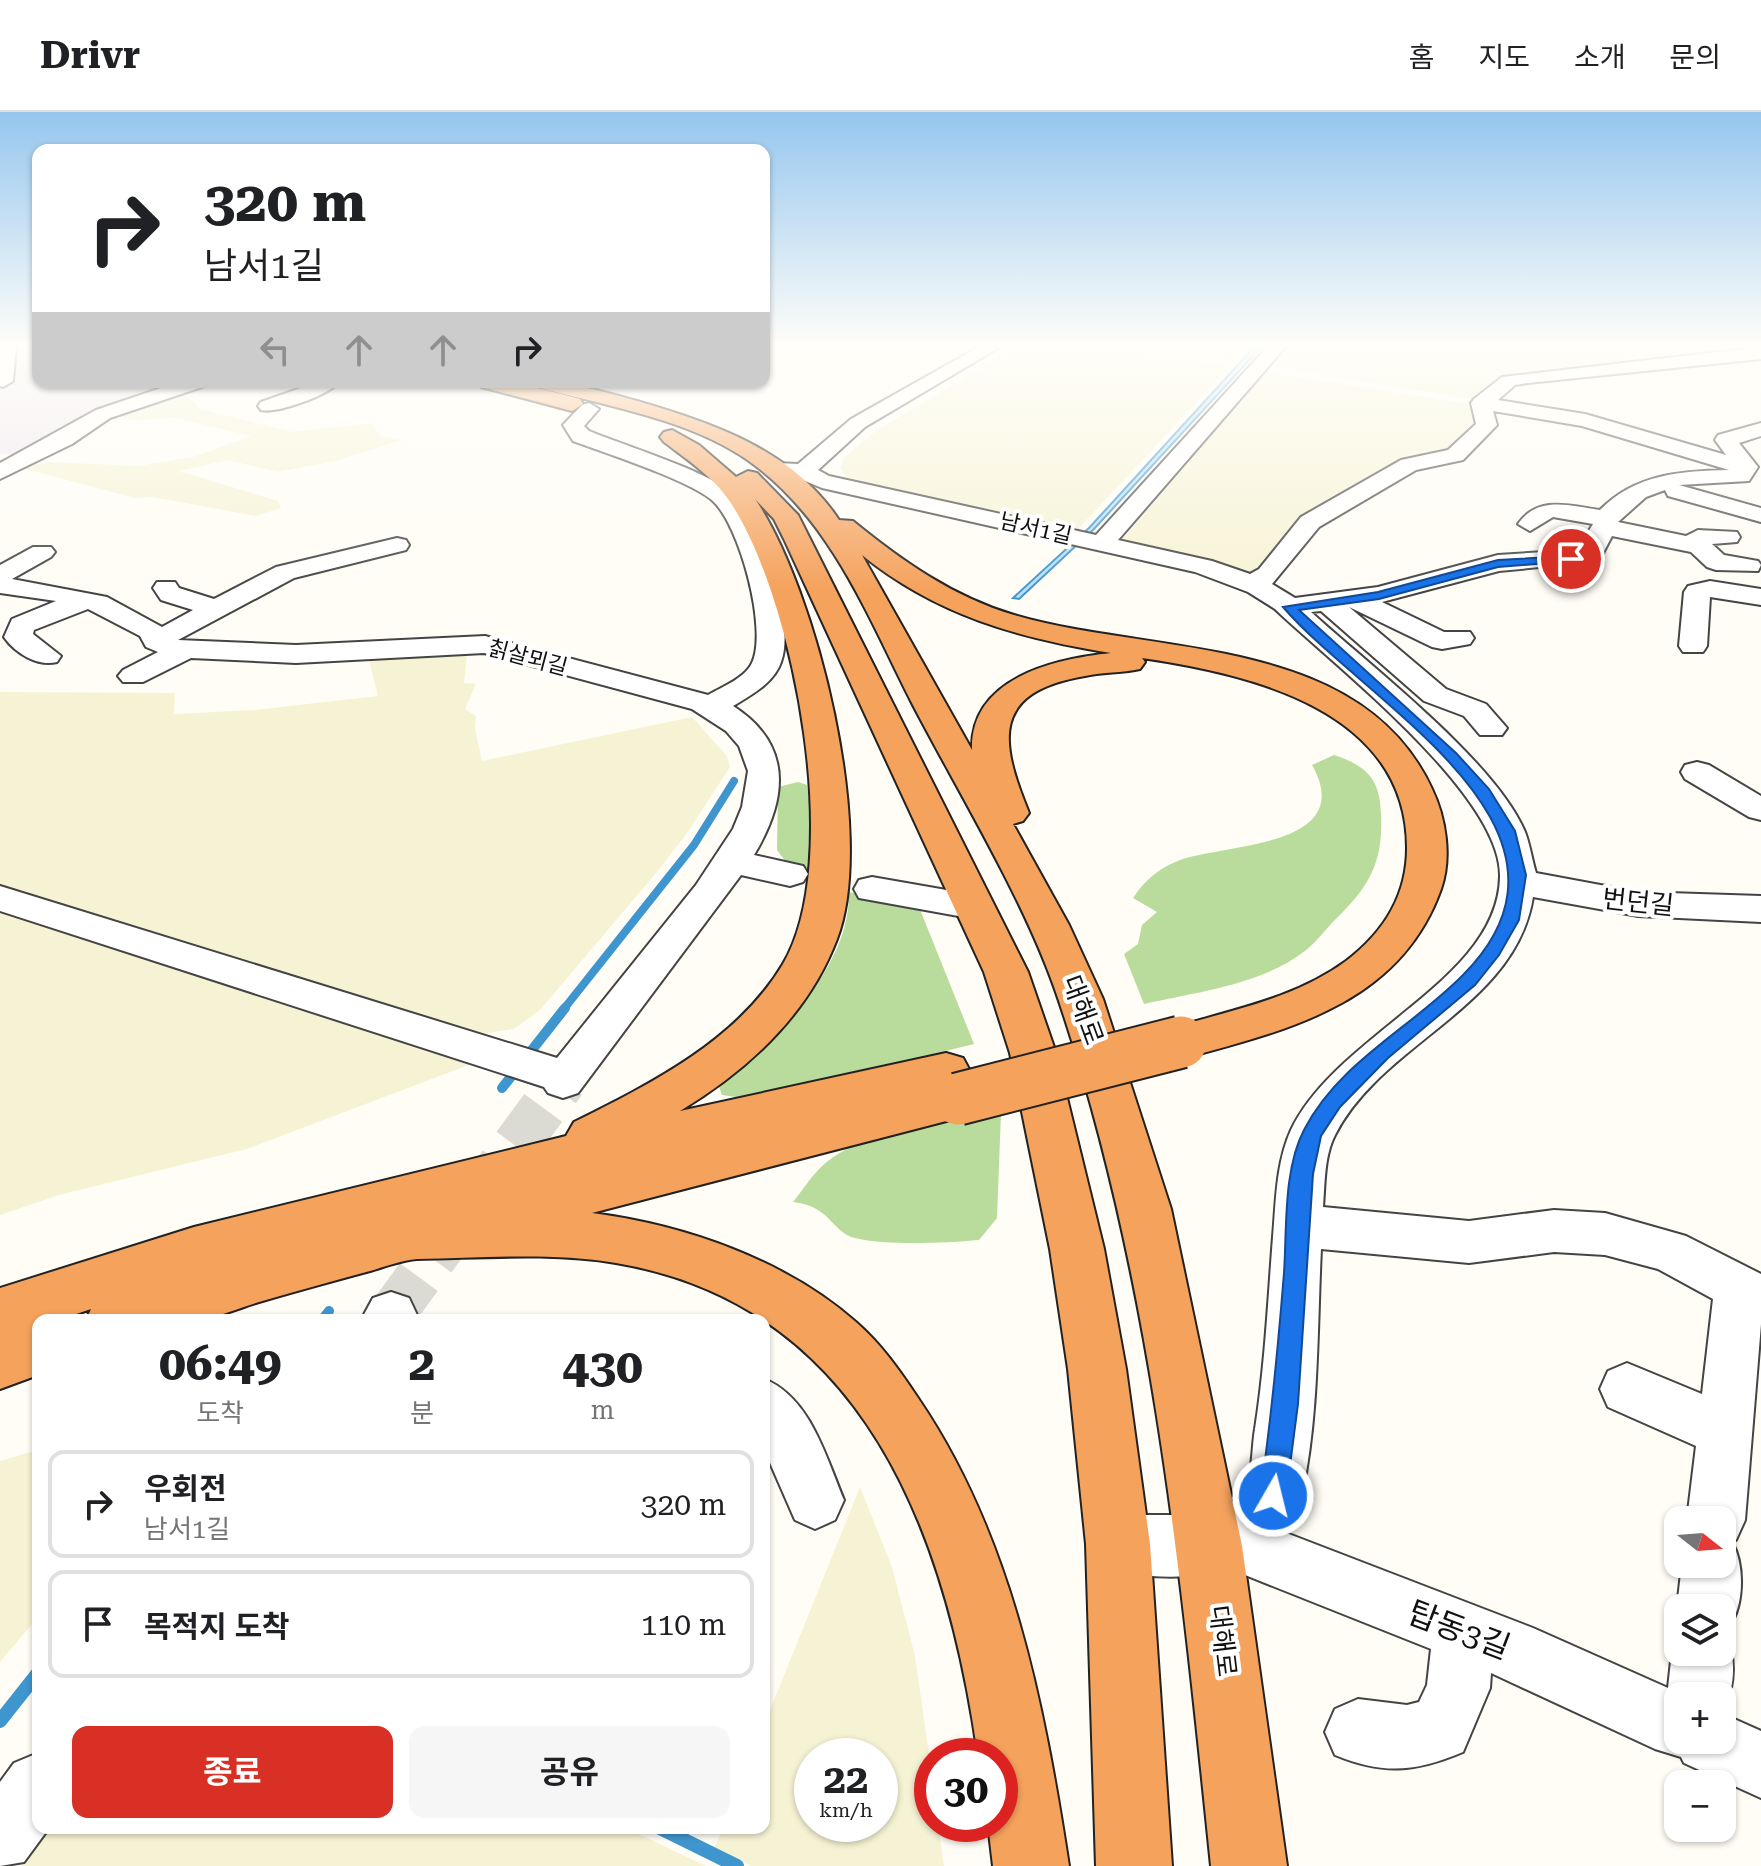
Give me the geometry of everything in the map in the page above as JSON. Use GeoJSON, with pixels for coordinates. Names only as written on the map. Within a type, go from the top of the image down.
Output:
{"type":"FeatureCollection","features":[{"type":"Feature","properties":{"kind":"highway"},"geometry":{"type":"LineString","coordinates":[[639,426],[672,437],[742,473],[785,515],[1006,972],[1053,1132],[1097,1369],[1118,1544],[1134,1866]]}},
{"type":"Feature","properties":{"kind":"highway","name":"대해로"},"geometry":{"type":"LineString","coordinates":[[696,426],[730,440],[795,479],[836,534],[1048,925],[1081,999],[1145,1209],[1223,1544],[1249,1866]]}},
{"type":"Feature","properties":{"kind":"highway"},"geometry":{"type":"LineString","coordinates":[[499,1172],[560,1150],[644,1108],[680,1087],[738,1042],[775,1009],[795,981],[824,916],[829,893],[826,774],[817,702],[797,623],[776,567],[742,499],[719,473],[672,437]]}},
{"type":"Feature","properties":{"kind":"highway"},"geometry":{"type":"LineString","coordinates":[[795,479],[900,574],[936,596],[991,618],[1050,634],[1205,658],[1274,676],[1338,707],[1374,733],[1399,762],[1411,781],[1424,821],[1427,865],[1415,906],[1389,945],[1341,984],[1309,1000],[1239,1027],[1175,1031]]}},
{"type":"Feature","properties":{"kind":"highway"},"geometry":{"type":"LineString","coordinates":[[135,1314],[316,1261],[419,1237],[952,1085],[1175,1031],[1289,984],[1350,947],[1385,910],[1403,868],[1405,825],[1401,804],[1378,763],[1340,726],[1307,704],[1265,686],[1218,672],[1167,664],[1095,664],[1051,674],[1006,700],[992,725],[991,759],[1048,925]]}},
{"type":"Feature","properties":{"kind":"highway"},"geometry":{"type":"LineString","coordinates":[[0,1314],[194,1251],[499,1172],[952,1085]]}},
{"type":"Feature","properties":{"kind":"highway"},"geometry":{"type":"LineString","coordinates":[[419,1237],[558,1233],[655,1248],[732,1274],[780,1300],[829,1334],[867,1375],[904,1425],[937,1483],[962,1542],[1005,1711],[1031,1866]]}},
{"type":"Feature","properties":{"kind":"highway"},"geometry":{"type":"LineString","coordinates":[[0,1362],[32,1350]]}},
{"type":"Feature","properties":{"kind":"street"},"geometry":{"type":"LineString","coordinates":[[0,472],[82,426]]}},
{"type":"Feature","properties":{"kind":"street"},"geometry":{"type":"LineString","coordinates":[[574,426],[581,436],[706,486],[724,499],[735,515],[768,602],[773,636],[770,656],[761,672],[712,706]]}},
{"type":"Feature","properties":{"kind":"street"},"geometry":{"type":"LineString","coordinates":[[795,479],[855,426]]}},
{"type":"Feature","properties":{"kind":"street"},"geometry":{"type":"LineString","coordinates":[[1088,540],[1199,426]]}},
{"type":"Feature","properties":{"kind":"street"},"geometry":{"type":"LineString","coordinates":[[1252,584],[1268,575],[1310,522],[1409,465],[1447,458],[1463,451],[1486,426]]}},
{"type":"Feature","properties":{"kind":"street"},"geometry":{"type":"LineString","coordinates":[[1601,426],[1745,478]]}},
{"type":"Feature","properties":{"kind":"street"},"geometry":{"type":"LineString","coordinates":[[1745,478],[1726,440],[1753,426]]}},
{"type":"Feature","properties":{"kind":"street"},"geometry":{"type":"LineString","coordinates":[[1525,541],[1583,557],[1592,552],[1606,523],[1624,502],[1656,484],[1675,478],[1745,478]]}},
{"type":"Feature","properties":{"kind":"street","name":"남서1길"},"geometry":{"type":"LineString","coordinates":[[795,479],[822,481],[1203,566],[1252,584],[1323,603],[1483,792],[1507,831],[1517,882],[1510,920],[1485,961],[1469,980],[1381,1052],[1333,1101],[1312,1134],[1302,1174],[1301,1226],[1286,1404],[1273,1496],[1223,1544]]}},
{"type":"Feature","properties":{"kind":"street"},"geometry":{"type":"LineString","coordinates":[[1656,484],[1761,515]]}},
{"type":"Feature","properties":{"kind":"street"},"geometry":{"type":"LineString","coordinates":[[1323,603],[1397,591],[1498,563],[1525,541],[1544,512],[1553,510],[1699,546],[1716,562],[1749,566]]}},
{"type":"Feature","properties":{"kind":"street"},"geometry":{"type":"LineString","coordinates":[[1699,546],[1698,537],[1703,535],[1728,537]]}},
{"type":"Feature","properties":{"kind":"street"},"geometry":{"type":"LineString","coordinates":[[156,641],[225,607],[285,572],[397,545]]}},
{"type":"Feature","properties":{"kind":"street"},"geometry":{"type":"LineString","coordinates":[[0,575],[42,552]]}},
{"type":"Feature","properties":{"kind":"street","name":"칡살뫼길"},"geometry":{"type":"LineString","coordinates":[[0,585],[84,599],[150,630],[156,641],[187,649],[296,654],[485,644],[712,706],[734,721],[763,761],[765,783],[759,811],[730,861],[542,1070],[0,898]]}},
{"type":"Feature","properties":{"kind":"street"},"geometry":{"type":"LineString","coordinates":[[166,588],[170,594],[225,607],[274,610]]}},
{"type":"Feature","properties":{"kind":"street"},"geometry":{"type":"LineString","coordinates":[[1693,646],[1697,592],[1710,589],[1761,597]]}},
{"type":"Feature","properties":{"kind":"street"},"geometry":{"type":"LineString","coordinates":[[47,656],[20,642],[18,637],[22,625],[84,599]]}},
{"type":"Feature","properties":{"kind":"street"},"geometry":{"type":"LineString","coordinates":[[1323,603],[1442,641],[1460,638]]}},
{"type":"Feature","properties":{"kind":"street"},"geometry":{"type":"LineString","coordinates":[[1323,603],[1435,695],[1475,710],[1491,728]]}},
{"type":"Feature","properties":{"kind":"street"},"geometry":{"type":"LineString","coordinates":[[133,676],[187,649]]}},
{"type":"Feature","properties":{"kind":"street"},"geometry":{"type":"LineString","coordinates":[[1697,772],[1761,810]]}},
{"type":"Feature","properties":{"kind":"street"},"geometry":{"type":"LineString","coordinates":[[730,861],[790,874]]}},
{"type":"Feature","properties":{"kind":"street","name":"번던길"},"geometry":{"type":"LineString","coordinates":[[1517,882],[1638,904],[1761,909]]}},
{"type":"Feature","properties":{"kind":"street"},"geometry":{"type":"LineString","coordinates":[[872,889],[975,907]]}},
{"type":"Feature","properties":{"kind":"street"},"geometry":{"type":"LineString","coordinates":[[1301,1226],[1469,1242],[1554,1231],[1591,1232],[1669,1251],[1750,1293],[1725,1431],[1717,1506]]}},
{"type":"Feature","properties":{"kind":"street"},"geometry":{"type":"LineString","coordinates":[[1627,1389],[1725,1431]]}},
{"type":"Feature","properties":{"kind":"street"},"geometry":{"type":"LineString","coordinates":[[770,1412],[781,1424],[815,1500]]}},
{"type":"Feature","properties":{"kind":"street"},"geometry":{"type":"LineString","coordinates":[[1118,1544],[1223,1544]]}},
{"type":"Feature","properties":{"kind":"street","name":"탑동3길"},"geometry":{"type":"LineString","coordinates":[[1223,1544],[1464,1631],[1664,1720]]}},
{"type":"Feature","properties":{"kind":"street"},"geometry":{"type":"LineString","coordinates":[[1358,1732],[1407,1738],[1440,1729],[1458,1688],[1464,1631]]}},
{"type":"Feature","properties":{"kind":"street"},"geometry":{"type":"LineString","coordinates":[[1736,1753],[1761,1765]]}},
{"type":"Feature","properties":{"kind":"street"},"geometry":{"type":"LineString","coordinates":[[0,1838],[32,1795]]}},
{"type":"Feature","properties":{"kind":"shaded area"},"geometry":{"type":"Polygon","coordinates":[[[0,426],[83,426],[17,455],[0,454],[0,426]]]}},
{"type":"Feature","properties":{"kind":"shaded area"},"geometry":{"type":"Polygon","coordinates":[[[209,426],[267,426],[292,432],[373,426],[381,436],[402,440],[335,461],[277,472],[228,460],[179,471],[278,501],[281,508],[256,516],[152,497],[135,498],[18,467],[47,462],[138,466],[193,457],[251,436],[209,426]]]}},
{"type":"Feature","properties":{"kind":"shaded area"},"geometry":{"type":"Polygon","coordinates":[[[884,426],[1174,426],[1078,529],[854,480],[840,468],[844,458],[884,426]]]}},
{"type":"Feature","properties":{"kind":"shaded area"},"geometry":{"type":"Polygon","coordinates":[[[1219,426],[1475,426],[1453,453],[1332,507],[1256,576],[1224,563],[1121,541],[1219,426]]]}},
{"type":"Feature","properties":{"kind":"shaded area"},"geometry":{"type":"Polygon","coordinates":[[[468,646],[464,683],[476,684],[465,709],[476,716],[475,729],[482,761],[692,717],[727,756],[730,767],[685,836],[656,873],[540,1010],[514,1029],[469,1036],[0,887],[0,692],[175,693],[174,714],[255,710],[378,696],[367,652],[468,646]]]}},
{"type":"Feature","properties":{"kind":"shaded area"},"geometry":{"type":"Polygon","coordinates":[[[0,905],[474,1063],[247,1149],[62,1194],[0,1215],[0,905]]]}},
{"type":"Feature","properties":{"kind":"shaded area"},"geometry":{"type":"Polygon","coordinates":[[[32,1452],[32,1624],[0,1662],[0,1461],[32,1452]]]}},
{"type":"Feature","properties":{"kind":"shaded area"},"geometry":{"type":"Polygon","coordinates":[[[860,1487],[892,1567],[915,1656],[927,1738],[914,1738],[914,1842],[941,1842],[944,1866],[751,1866],[714,1849],[720,1834],[770,1834],[770,1710],[860,1487]]]}},
{"type":"Feature","properties":{"kind":"shaded area"},"geometry":{"type":"Polygon","coordinates":[[[44,1834],[639,1834],[706,1866],[21,1866],[44,1834]]]}},
{"type":"Feature","properties":{"kind":"green space"},"geometry":{"type":"Polygon","coordinates":[[[1334,755],[1355,764],[1370,776],[1380,802],[1381,831],[1377,858],[1359,893],[1314,943],[1288,963],[1228,986],[1144,1004],[1124,954],[1138,944],[1142,925],[1157,912],[1133,898],[1148,880],[1172,863],[1279,838],[1302,827],[1317,813],[1322,792],[1312,765],[1334,755]]]}},
{"type":"Feature","properties":{"kind":"green space"},"geometry":{"type":"Polygon","coordinates":[[[798,782],[807,785],[813,830],[813,871],[791,869],[777,850],[778,787],[798,782]]]}},
{"type":"Feature","properties":{"kind":"green space"},"geometry":{"type":"Polygon","coordinates":[[[849,892],[919,907],[974,1044],[777,1093],[742,1098],[722,1095],[718,1084],[784,1023],[823,975],[837,949],[846,921],[849,892]]]}},
{"type":"Feature","properties":{"kind":"green space"},"geometry":{"type":"Polygon","coordinates":[[[1001,1113],[997,1218],[979,1240],[933,1243],[868,1241],[847,1235],[815,1208],[793,1202],[820,1168],[859,1143],[906,1128],[1001,1113]]]}},
{"type":"Feature","properties":{"kind":"water"},"geometry":{"type":"Polygon","coordinates":[[[1182,426],[1189,426],[1094,529],[1019,599],[1013,598],[1089,528],[1182,426]]]}},
{"type":"Feature","properties":{"kind":"waterway"},"geometry":{"type":"LineString","coordinates":[[563,1010],[694,845],[734,781]]}},
{"type":"Feature","properties":{"kind":"waterway"},"geometry":{"type":"LineString","coordinates":[[502,1088],[565,1008]]}},
{"type":"Feature","properties":{"kind":"waterway"},"geometry":{"type":"LineString","coordinates":[[0,1721],[32,1681]]}},
{"type":"Feature","properties":{"kind":"waterway"},"geometry":{"type":"LineString","coordinates":[[672,1834],[737,1866]]}},
{"type":"Feature","properties":{"kind":"tunnel"},"geometry":{"type":"LineString","coordinates":[[392,1314],[563,1081]]}},
{"type":"Feature","properties":{"kind":"route"},"geometry":{"type":"LineString","coordinates":[[1273,1496],[1286,1404],[1301,1226],[1302,1174],[1312,1134],[1333,1101],[1381,1052],[1469,980],[1493,951],[1510,920],[1518,875],[1507,831],[1483,792],[1451,756],[1289,607],[1379,595],[1498,563],[1571,559]]}}]}
